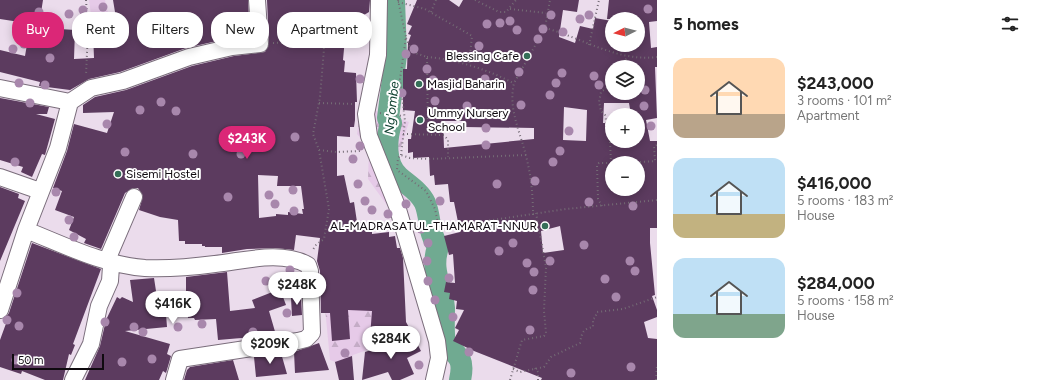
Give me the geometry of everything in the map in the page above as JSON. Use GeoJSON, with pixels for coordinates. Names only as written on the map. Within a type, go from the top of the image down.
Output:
{"type":"FeatureCollection","features":[{"type":"Feature","properties":{"kind":"street"},"geometry":{"type":"LineString","coordinates":[[257,0],[258,12]]}},
{"type":"Feature","properties":{"kind":"street"},"geometry":{"type":"LineString","coordinates":[[379,1],[378,55],[370,110],[370,136],[397,206],[437,341],[439,358],[434,380]]}},
{"type":"Feature","properties":{"kind":"street"},"geometry":{"type":"LineString","coordinates":[[0,310],[26,230],[58,148],[70,102],[86,90],[123,81],[189,57],[228,48]]}},
{"type":"Feature","properties":{"kind":"street"},"geometry":{"type":"LineString","coordinates":[[0,88],[70,102]]}},
{"type":"Feature","properties":{"kind":"street"},"geometry":{"type":"LineString","coordinates":[[0,177],[40,191]]}},
{"type":"Feature","properties":{"kind":"street"},"geometry":{"type":"LineString","coordinates":[[73,380],[91,344],[99,306],[110,281],[110,266],[107,260],[134,197]]}},
{"type":"Feature","properties":{"kind":"street"},"geometry":{"type":"LineString","coordinates":[[26,230],[107,260],[138,267],[172,268],[284,258],[298,260],[308,265],[310,271],[312,333],[310,337],[298,341],[180,359],[174,380]]}},
{"type":"Feature","properties":{"kind":"path"},"geometry":{"type":"LineString","coordinates":[[86,0],[88,30],[86,90]]}},
{"type":"Feature","properties":{"kind":"path"},"geometry":{"type":"LineString","coordinates":[[431,12],[436,0]]}},
{"type":"Feature","properties":{"kind":"path"},"geometry":{"type":"LineString","coordinates":[[475,0],[498,12],[506,12],[516,0]]}},
{"type":"Feature","properties":{"kind":"path"},"geometry":{"type":"LineString","coordinates":[[533,215],[531,186],[526,155],[521,143],[512,108],[512,92],[514,83],[545,28],[546,13],[550,0]]}},
{"type":"Feature","properties":{"kind":"path"},"geometry":{"type":"LineString","coordinates":[[589,44],[599,0]]}},
{"type":"Feature","properties":{"kind":"path"},"geometry":{"type":"LineString","coordinates":[[470,65],[472,36],[431,12],[417,6],[398,1],[408,46],[412,52],[427,57],[470,65],[514,83]]}},
{"type":"Feature","properties":{"kind":"path"},"geometry":{"type":"LineString","coordinates":[[510,9],[546,13]]}},
{"type":"Feature","properties":{"kind":"path"},"geometry":{"type":"LineString","coordinates":[[545,28],[626,56],[643,59],[657,57]]}},
{"type":"Feature","properties":{"kind":"path"},"geometry":{"type":"LineString","coordinates":[[406,37],[400,79],[405,121],[401,155],[398,158],[397,170],[426,191],[435,209],[439,228],[536,214],[657,200]]}},
{"type":"Feature","properties":{"kind":"path"},"geometry":{"type":"LineString","coordinates":[[269,44],[322,42],[324,62],[319,103],[313,134],[319,150],[329,213],[326,235],[312,249],[308,265]]}},
{"type":"Feature","properties":{"kind":"path"},"geometry":{"type":"LineString","coordinates":[[625,60],[626,56]]}},
{"type":"Feature","properties":{"kind":"path"},"geometry":{"type":"LineString","coordinates":[[427,57],[428,134]]}},
{"type":"Feature","properties":{"kind":"path"},"geometry":{"type":"LineString","coordinates":[[605,89],[601,92],[599,102],[601,111],[605,114],[611,156]]}},
{"type":"Feature","properties":{"kind":"path"},"geometry":{"type":"LineString","coordinates":[[319,103],[359,105],[370,110],[402,115],[405,121]]}},
{"type":"Feature","properties":{"kind":"path"},"geometry":{"type":"LineString","coordinates":[[403,134],[428,134],[447,137],[448,157]]}},
{"type":"Feature","properties":{"kind":"path"},"geometry":{"type":"LineString","coordinates":[[645,162],[655,161],[654,146],[657,145]]}},
{"type":"Feature","properties":{"kind":"path"},"geometry":{"type":"LineString","coordinates":[[319,150],[336,152],[375,150]]}},
{"type":"Feature","properties":{"kind":"path"},"geometry":{"type":"LineString","coordinates":[[401,155],[410,158],[512,157],[526,155]]}},
{"type":"Feature","properties":{"kind":"path"},"geometry":{"type":"LineString","coordinates":[[602,206],[598,199],[596,166],[599,163],[605,163]]}},
{"type":"Feature","properties":{"kind":"path"},"geometry":{"type":"LineString","coordinates":[[510,380],[522,340],[544,336],[546,334],[544,311],[546,268],[536,214]]}},
{"type":"Feature","properties":{"kind":"path"},"geometry":{"type":"LineString","coordinates":[[513,369],[520,372],[544,367],[551,358],[580,342],[582,332],[585,329],[593,327],[593,319],[596,318],[597,312],[623,309],[657,297]]}},
{"type":"Feature","properties":{"kind":"path"},"geometry":{"type":"LineString","coordinates":[[656,380],[657,364]]}},
{"type":"Feature","properties":{"kind":"path"},"geometry":{"type":"LineString","coordinates":[[535,368],[538,372],[538,380]]}},
{"type":"Feature","properties":{"kind":"green space"},"geometry":{"type":"Polygon","coordinates":[[[89,0],[105,0],[108,12],[91,12],[89,0]]]}},
{"type":"Feature","properties":{"kind":"green space"},"geometry":{"type":"Polygon","coordinates":[[[361,106],[409,122],[398,156],[386,164],[408,202],[404,200],[392,212],[368,179],[369,149],[357,134],[361,106]]]}},
{"type":"Feature","properties":{"kind":"green space"},"geometry":{"type":"Polygon","coordinates":[[[325,308],[379,309],[372,320],[370,349],[353,355],[347,366],[330,360],[325,308]]]}},
{"type":"Feature","properties":{"kind":"building"},"geometry":{"type":"Polygon","coordinates":[[[0,0],[43,0],[41,12],[12,12],[12,21],[0,19],[0,0]]]}},
{"type":"Feature","properties":{"kind":"building"},"geometry":{"type":"Polygon","coordinates":[[[113,0],[248,0],[249,12],[211,12],[211,42],[203,44],[203,12],[137,12],[137,48],[186,48],[120,72],[89,79],[70,90],[39,86],[40,82],[0,72],[0,50],[25,56],[26,48],[64,48],[64,29],[72,30],[72,48],[74,48],[74,59],[94,58],[94,48],[129,48],[129,12],[115,12],[113,0]]]}},
{"type":"Feature","properties":{"kind":"building"},"geometry":{"type":"Polygon","coordinates":[[[267,0],[370,0],[369,12],[277,12],[277,48],[344,48],[344,72],[356,73],[357,102],[355,102],[354,127],[350,127],[350,137],[337,136],[337,176],[344,175],[350,203],[354,202],[357,222],[365,223],[364,228],[372,228],[372,234],[389,232],[389,237],[395,236],[397,248],[400,248],[403,258],[406,322],[412,333],[370,337],[372,311],[348,310],[350,339],[332,341],[330,313],[321,313],[320,271],[317,261],[320,238],[296,235],[294,250],[275,248],[247,249],[222,253],[222,247],[205,247],[202,246],[202,244],[185,244],[185,241],[179,241],[178,220],[160,217],[139,210],[143,196],[138,188],[133,188],[125,193],[101,249],[84,243],[86,239],[69,230],[74,217],[55,210],[62,191],[53,188],[67,151],[74,124],[107,133],[114,112],[83,113],[83,105],[95,97],[126,90],[192,66],[234,56],[265,52],[267,48],[269,48],[269,12],[268,12],[267,0]],[[258,175],[259,218],[276,216],[276,214],[288,215],[288,212],[303,214],[302,209],[304,209],[301,186],[277,186],[278,176],[258,175]]]}},
{"type":"Feature","properties":{"kind":"building"},"geometry":{"type":"Polygon","coordinates":[[[417,0],[449,0],[459,7],[463,0],[579,0],[577,12],[563,10],[559,37],[575,43],[580,26],[593,29],[595,18],[605,20],[605,52],[645,52],[645,12],[608,12],[609,0],[657,0],[657,21],[649,22],[651,48],[657,47],[657,67],[655,67],[657,118],[646,120],[650,141],[657,141],[657,228],[650,228],[650,243],[655,295],[652,296],[657,310],[657,317],[644,322],[648,338],[657,339],[657,380],[541,380],[542,378],[453,341],[459,330],[455,328],[464,310],[456,309],[457,301],[449,299],[450,293],[444,292],[446,282],[455,283],[453,254],[449,255],[444,236],[460,232],[454,202],[450,202],[448,184],[435,185],[434,175],[430,176],[429,157],[413,158],[413,152],[408,153],[408,139],[411,139],[415,111],[403,110],[403,69],[407,69],[408,43],[411,35],[408,34],[412,26],[407,24],[417,0]],[[564,107],[563,140],[586,141],[587,110],[564,107]],[[443,121],[444,148],[534,139],[534,128],[465,127],[465,121],[443,121]],[[560,226],[541,231],[543,253],[564,250],[560,226]]]}},
{"type":"Feature","properties":{"kind":"building"},"geometry":{"type":"Polygon","coordinates":[[[0,98],[49,107],[47,114],[36,114],[55,119],[45,155],[42,154],[32,177],[21,172],[23,167],[0,160],[0,98]]]}},
{"type":"Feature","properties":{"kind":"building"},"geometry":{"type":"Polygon","coordinates":[[[0,187],[19,194],[18,198],[25,201],[0,261],[0,187]]]}},
{"type":"Feature","properties":{"kind":"building"},"geometry":{"type":"Polygon","coordinates":[[[32,243],[101,269],[73,344],[75,345],[71,355],[69,354],[63,380],[45,380],[22,371],[21,374],[0,367],[0,340],[8,318],[6,317],[9,313],[32,243]]]}},
{"type":"Feature","properties":{"kind":"building"},"geometry":{"type":"Polygon","coordinates":[[[227,272],[230,311],[255,308],[252,300],[280,289],[286,305],[269,311],[276,335],[218,340],[216,319],[195,320],[194,318],[188,318],[187,311],[166,314],[167,327],[125,331],[170,344],[167,354],[171,356],[166,373],[163,371],[159,380],[85,380],[100,346],[106,320],[117,297],[120,299],[122,297],[133,302],[130,280],[154,278],[158,304],[186,300],[186,277],[227,272]]]}},
{"type":"Feature","properties":{"kind":"building"},"geometry":{"type":"Polygon","coordinates":[[[301,296],[302,315],[292,316],[291,298],[301,296]]]}},
{"type":"Feature","properties":{"kind":"building"},"geometry":{"type":"Polygon","coordinates":[[[413,336],[421,351],[407,358],[414,374],[400,380],[392,380],[388,372],[362,380],[365,352],[413,336]]]}},
{"type":"Feature","properties":{"kind":"building"},"geometry":{"type":"Polygon","coordinates":[[[319,343],[329,370],[295,373],[294,352],[319,343]]]}},
{"type":"Feature","properties":{"kind":"building"},"geometry":{"type":"Polygon","coordinates":[[[281,353],[287,374],[256,377],[254,357],[281,353]]]}},
{"type":"Feature","properties":{"kind":"building"},"geometry":{"type":"Polygon","coordinates":[[[352,356],[354,380],[339,380],[335,362],[352,356]]]}},
{"type":"Feature","properties":{"kind":"building"},"geometry":{"type":"Polygon","coordinates":[[[233,360],[239,380],[184,380],[187,370],[190,367],[233,360]]]}},
{"type":"Feature","properties":{"kind":"waterway","name":"Ng'ombe"},"geometry":{"type":"LineString","coordinates":[[394,0],[396,55],[388,118],[391,123],[387,144],[389,159],[394,172],[420,195],[427,209],[431,230],[438,247],[435,263],[444,308],[445,345],[455,353],[460,360],[462,368],[460,380]]}},
{"type":"Feature","properties":{"kind":"place","name":"Blessing Cafe"},"geometry":{"type":"Point","coordinates":[527,56]}},
{"type":"Feature","properties":{"kind":"place","name":"Masjid Baharin"},"geometry":{"type":"Point","coordinates":[419,84]}},
{"type":"Feature","properties":{"kind":"place","name":"Ummy Nursery School"},"geometry":{"type":"Point","coordinates":[420,120]}},
{"type":"Feature","properties":{"kind":"place","name":"Sisemi Hostel"},"geometry":{"type":"Point","coordinates":[118,174]}},
{"type":"Feature","properties":{"kind":"place","name":"AL-MADRASATUL-THAMARAT-NNUR"},"geometry":{"type":"Point","coordinates":[545,226]}}]}
